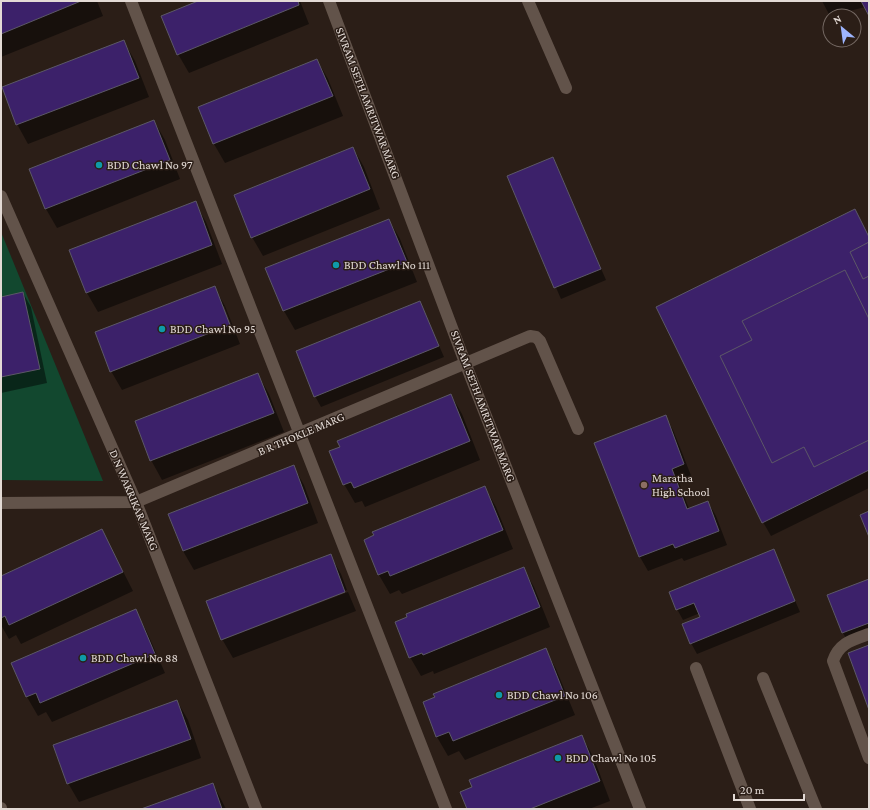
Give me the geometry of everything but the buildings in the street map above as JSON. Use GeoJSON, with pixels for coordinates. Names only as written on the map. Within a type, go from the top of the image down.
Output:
{"type":"FeatureCollection","features":[{"type":"Feature","properties":{"kind":"street"},"geometry":{"type":"LineString","coordinates":[[131,1],[446,809]]}},
{"type":"Feature","properties":{"kind":"street","name":"SIVRAM SETH AMRITWAR MARG"},"geometry":{"type":"LineString","coordinates":[[329,1],[466,365],[640,809]]}},
{"type":"Feature","properties":{"kind":"street"},"geometry":{"type":"LineString","coordinates":[[528,1],[566,88]]}},
{"type":"Feature","properties":{"kind":"street","name":"D N WAKRIKAR MARG"},"geometry":{"type":"LineString","coordinates":[[1,196],[136,502],[256,809]]}},
{"type":"Feature","properties":{"kind":"street","name":"B R THOKLE MARG"},"geometry":{"type":"LineString","coordinates":[[136,502],[466,365],[530,336],[536,337],[540,341],[578,429]]}},
{"type":"Feature","properties":{"kind":"street"},"geometry":{"type":"LineString","coordinates":[[1,504],[136,502]]}},
{"type":"Feature","properties":{"kind":"street"},"geometry":{"type":"LineString","coordinates":[[869,634],[849,641],[836,650],[833,661],[869,758]]}},
{"type":"Feature","properties":{"kind":"street"},"geometry":{"type":"LineString","coordinates":[[696,668],[750,809]]}},
{"type":"Feature","properties":{"kind":"street"},"geometry":{"type":"LineString","coordinates":[[763,678],[816,809]]}},
{"type":"Feature","properties":{"kind":"green space"},"geometry":{"type":"Polygon","coordinates":[[[1,232],[103,481],[1,480],[1,232]]]}},
{"type":"Feature","properties":{"kind":"place","name":"BDD Chawl No 97"},"geometry":{"type":"Point","coordinates":[99,165]}},
{"type":"Feature","properties":{"kind":"place","name":"BDD Chawl No 111"},"geometry":{"type":"Point","coordinates":[336,265]}},
{"type":"Feature","properties":{"kind":"place","name":"BDD Chawl No 95"},"geometry":{"type":"Point","coordinates":[162,329]}},
{"type":"Feature","properties":{"kind":"place","name":"Maratha High School"},"geometry":{"type":"Point","coordinates":[644,485]}},
{"type":"Feature","properties":{"kind":"place","name":"BDD Chawl No 88"},"geometry":{"type":"Point","coordinates":[83,658]}},
{"type":"Feature","properties":{"kind":"place","name":"BDD Chawl No 106"},"geometry":{"type":"Point","coordinates":[499,695]}},
{"type":"Feature","properties":{"kind":"place","name":"BDD Chawl No 105"},"geometry":{"type":"Point","coordinates":[558,758]}}]}
